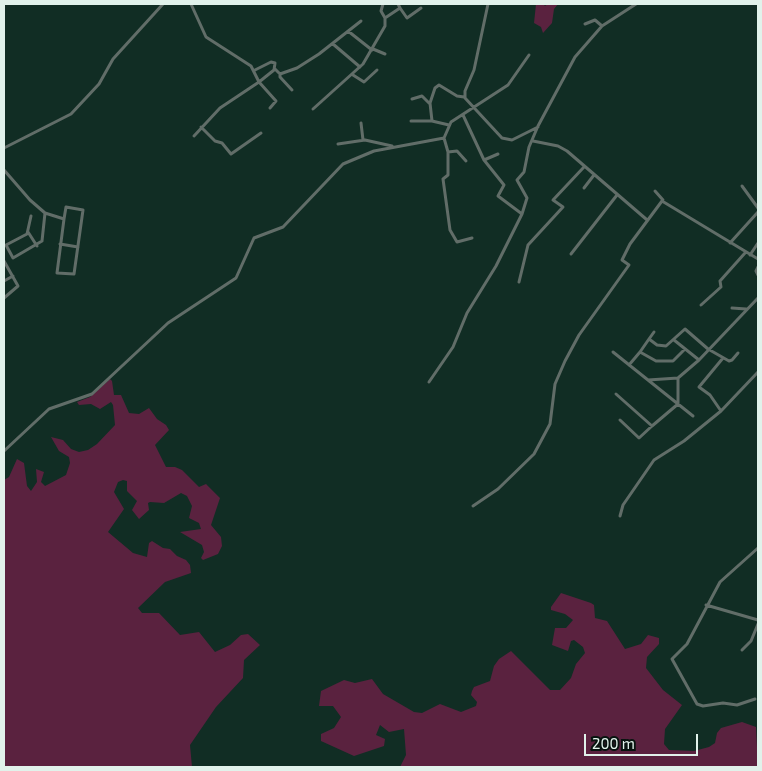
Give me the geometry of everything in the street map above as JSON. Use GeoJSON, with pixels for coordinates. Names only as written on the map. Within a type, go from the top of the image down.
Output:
{"type":"FeatureCollection","features":[{"type":"Feature","properties":{"kind":"street"},"geometry":{"type":"LineString","coordinates":[[4,148],[71,114],[99,84],[114,60],[163,4]]}},
{"type":"Feature","properties":{"kind":"street"},"geometry":{"type":"LineString","coordinates":[[191,4],[206,36],[255,70],[259,82],[276,101],[270,108]]}},
{"type":"Feature","properties":{"kind":"street"},"geometry":{"type":"LineString","coordinates":[[313,109],[353,75],[373,50],[385,26],[385,18],[381,11],[383,4]]}},
{"type":"Feature","properties":{"kind":"street"},"geometry":{"type":"LineString","coordinates":[[398,4],[407,18],[421,8]]}},
{"type":"Feature","properties":{"kind":"street"},"geometry":{"type":"LineString","coordinates":[[464,97],[474,70],[488,4]]}},
{"type":"Feature","properties":{"kind":"street"},"geometry":{"type":"LineString","coordinates":[[429,382],[453,347],[467,313],[496,266],[522,214],[527,198],[517,181],[524,172],[529,147],[534,141],[538,126],[575,57],[602,26],[636,4]]}},
{"type":"Feature","properties":{"kind":"street"},"geometry":{"type":"LineString","coordinates":[[385,18],[400,8]]}},
{"type":"Feature","properties":{"kind":"street"},"geometry":{"type":"LineString","coordinates":[[585,24],[594,20],[602,26]]}},
{"type":"Feature","properties":{"kind":"street"},"geometry":{"type":"LineString","coordinates":[[280,74],[297,68],[361,21]]}},
{"type":"Feature","properties":{"kind":"street"},"geometry":{"type":"LineString","coordinates":[[348,31],[373,50],[385,54]]}},
{"type":"Feature","properties":{"kind":"street"},"geometry":{"type":"LineString","coordinates":[[332,44],[360,67]]}},
{"type":"Feature","properties":{"kind":"street"},"geometry":{"type":"LineString","coordinates":[[472,238],[458,242],[450,230],[444,179],[448,175],[448,152],[444,138],[449,125],[508,85],[529,55]]}},
{"type":"Feature","properties":{"kind":"street"},"geometry":{"type":"LineString","coordinates":[[255,70],[271,62],[275,64],[275,69],[280,74],[280,77],[292,90]]}},
{"type":"Feature","properties":{"kind":"street"},"geometry":{"type":"LineString","coordinates":[[194,136],[224,104],[259,82],[275,69]]}},
{"type":"Feature","properties":{"kind":"street"},"geometry":{"type":"LineString","coordinates":[[353,75],[364,82],[377,70]]}},
{"type":"Feature","properties":{"kind":"street"},"geometry":{"type":"LineString","coordinates":[[432,121],[430,103],[435,88],[438,85],[458,96],[464,97],[499,136],[506,139],[512,140],[538,126]]}},
{"type":"Feature","properties":{"kind":"street"},"geometry":{"type":"LineString","coordinates":[[412,99],[422,96],[430,103]]}},
{"type":"Feature","properties":{"kind":"street"},"geometry":{"type":"LineString","coordinates":[[463,115],[484,160],[504,185],[498,196],[522,214]]}},
{"type":"Feature","properties":{"kind":"street"},"geometry":{"type":"LineString","coordinates":[[411,121],[432,121],[449,125]]}},
{"type":"Feature","properties":{"kind":"street"},"geometry":{"type":"LineString","coordinates":[[361,123],[363,140]]}},
{"type":"Feature","properties":{"kind":"street"},"geometry":{"type":"LineString","coordinates":[[201,128],[215,141],[222,143],[231,154],[260,133]]}},
{"type":"Feature","properties":{"kind":"street"},"geometry":{"type":"LineString","coordinates":[[4,451],[49,409],[92,394],[168,323],[236,278],[254,238],[283,227],[343,164],[374,151],[392,146],[444,138]]}},
{"type":"Feature","properties":{"kind":"street"},"geometry":{"type":"LineString","coordinates":[[338,144],[363,140],[392,146]]}},
{"type":"Feature","properties":{"kind":"street"},"geometry":{"type":"LineString","coordinates":[[534,141],[561,148],[646,219]]}},
{"type":"Feature","properties":{"kind":"street"},"geometry":{"type":"LineString","coordinates":[[448,152],[457,151],[466,162]]}},
{"type":"Feature","properties":{"kind":"street"},"geometry":{"type":"LineString","coordinates":[[484,160],[498,154]]}},
{"type":"Feature","properties":{"kind":"street"},"geometry":{"type":"LineString","coordinates":[[519,282],[528,245],[562,208],[553,200],[584,167]]}},
{"type":"Feature","properties":{"kind":"street"},"geometry":{"type":"LineString","coordinates":[[4,170],[30,200],[45,213],[64,219]]}},
{"type":"Feature","properties":{"kind":"street"},"geometry":{"type":"LineString","coordinates":[[584,188],[594,175]]}},
{"type":"Feature","properties":{"kind":"street"},"geometry":{"type":"LineString","coordinates":[[742,186],[758,208]]}},
{"type":"Feature","properties":{"kind":"street"},"geometry":{"type":"LineString","coordinates":[[654,191],[663,200],[758,259]]}},
{"type":"Feature","properties":{"kind":"street"},"geometry":{"type":"LineString","coordinates":[[571,254],[616,195]]}},
{"type":"Feature","properties":{"kind":"street"},"geometry":{"type":"LineString","coordinates":[[473,506],[498,489],[534,454],[550,424],[555,385],[579,334],[629,265],[622,260],[646,219],[663,200]]}},
{"type":"Feature","properties":{"kind":"street"},"geometry":{"type":"LineString","coordinates":[[66,207],[83,210],[74,274],[56,273],[64,219],[66,207]]}},
{"type":"Feature","properties":{"kind":"street"},"geometry":{"type":"LineString","coordinates":[[730,243],[758,212]]}},
{"type":"Feature","properties":{"kind":"street"},"geometry":{"type":"LineString","coordinates":[[28,232],[6,245],[12,257],[37,246],[42,241],[45,213]]}},
{"type":"Feature","properties":{"kind":"street"},"geometry":{"type":"LineString","coordinates":[[31,216],[28,232],[37,246]]}},
{"type":"Feature","properties":{"kind":"street"},"geometry":{"type":"LineString","coordinates":[[750,255],[758,243]]}},
{"type":"Feature","properties":{"kind":"street"},"geometry":{"type":"LineString","coordinates":[[60,244],[78,247]]}},
{"type":"Feature","properties":{"kind":"street"},"geometry":{"type":"LineString","coordinates":[[701,305],[721,287],[720,281],[745,252]]}},
{"type":"Feature","properties":{"kind":"street"},"geometry":{"type":"LineString","coordinates":[[4,263],[18,287],[4,298]]}},
{"type":"Feature","properties":{"kind":"street"},"geometry":{"type":"LineString","coordinates":[[758,267],[756,271],[758,275]]}},
{"type":"Feature","properties":{"kind":"street"},"geometry":{"type":"LineString","coordinates":[[4,281],[13,276]]}},
{"type":"Feature","properties":{"kind":"street"},"geometry":{"type":"LineString","coordinates":[[648,380],[678,378],[699,360],[758,298]]}},
{"type":"Feature","properties":{"kind":"street"},"geometry":{"type":"LineString","coordinates":[[732,308],[746,310]]}},
{"type":"Feature","properties":{"kind":"street"},"geometry":{"type":"LineString","coordinates":[[649,339],[662,346],[669,345],[686,330],[708,349],[723,358],[730,361],[738,353]]}},
{"type":"Feature","properties":{"kind":"street"},"geometry":{"type":"LineString","coordinates":[[629,366],[654,332]]}},
{"type":"Feature","properties":{"kind":"street"},"geometry":{"type":"LineString","coordinates":[[674,340],[699,360]]}},
{"type":"Feature","properties":{"kind":"street"},"geometry":{"type":"LineString","coordinates":[[640,352],[656,361],[673,362],[686,350]]}},
{"type":"Feature","properties":{"kind":"street"},"geometry":{"type":"LineString","coordinates":[[613,352],[693,416]]}},
{"type":"Feature","properties":{"kind":"street"},"geometry":{"type":"LineString","coordinates":[[721,411],[710,395],[699,387],[723,358]]}},
{"type":"Feature","properties":{"kind":"street"},"geometry":{"type":"LineString","coordinates":[[620,516],[623,505],[654,460],[684,441],[721,411],[758,372]]}},
{"type":"Feature","properties":{"kind":"street"},"geometry":{"type":"LineString","coordinates":[[620,420],[639,438],[678,404],[678,378]]}},
{"type":"Feature","properties":{"kind":"street"},"geometry":{"type":"LineString","coordinates":[[616,394],[652,426]]}},
{"type":"Feature","properties":{"kind":"street"},"geometry":{"type":"LineString","coordinates":[[755,699],[736,706],[723,703],[700,706],[694,701],[672,659],[687,644],[706,606],[728,574],[758,548]]}},
{"type":"Feature","properties":{"kind":"street"},"geometry":{"type":"LineString","coordinates":[[706,606],[758,620]]}},
{"type":"Feature","properties":{"kind":"street"},"geometry":{"type":"LineString","coordinates":[[742,650],[751,641],[758,624]]}},
{"type":"Feature","properties":{"kind":"shaded area"},"geometry":{"type":"Polygon","coordinates":[[[536,4],[543,4],[545,6],[548,4],[558,4],[554,9],[552,23],[543,33],[541,27],[534,23],[536,4]]]}},
{"type":"Feature","properties":{"kind":"shaded area"},"geometry":{"type":"Polygon","coordinates":[[[110,379],[114,395],[121,395],[129,413],[139,414],[149,408],[157,419],[166,425],[169,430],[155,445],[166,467],[175,467],[182,470],[199,487],[206,484],[220,498],[211,525],[221,537],[222,546],[218,554],[203,560],[201,558],[204,552],[202,545],[180,532],[201,529],[199,523],[189,518],[192,506],[187,496],[181,493],[164,503],[150,502],[148,503],[149,510],[139,519],[132,510],[137,501],[127,491],[127,481],[118,482],[114,492],[124,509],[108,532],[133,553],[147,557],[149,543],[152,541],[163,548],[170,549],[190,565],[191,573],[165,582],[138,608],[142,613],[159,613],[180,635],[199,632],[215,652],[230,645],[241,635],[248,634],[260,645],[244,660],[243,678],[216,707],[190,745],[192,767],[4,767],[4,480],[9,477],[17,459],[24,463],[27,486],[31,491],[37,482],[36,469],[44,472],[41,482],[45,486],[66,475],[70,463],[69,457],[59,451],[51,437],[63,440],[71,449],[79,452],[88,450],[97,444],[115,425],[113,405],[111,402],[100,409],[91,404],[79,405],[77,402],[90,397],[110,379]]]}},
{"type":"Feature","properties":{"kind":"shaded area"},"geometry":{"type":"Polygon","coordinates":[[[561,593],[594,605],[595,618],[607,621],[625,649],[641,644],[648,635],[659,638],[659,644],[647,657],[646,668],[663,690],[682,705],[665,729],[664,744],[669,750],[694,751],[709,747],[715,743],[717,733],[721,728],[742,722],[756,727],[758,767],[400,767],[406,755],[404,729],[389,732],[380,725],[376,735],[385,739],[384,746],[354,756],[321,741],[321,734],[334,728],[341,717],[333,706],[319,706],[321,691],[344,680],[355,683],[372,679],[383,694],[414,712],[422,713],[440,704],[461,712],[476,706],[477,702],[471,695],[474,687],[490,681],[494,666],[499,659],[511,651],[550,690],[560,690],[571,678],[576,664],[585,653],[583,647],[574,640],[571,641],[568,651],[552,645],[555,628],[566,628],[573,620],[565,614],[551,610],[551,607],[561,593]]]}}]}
